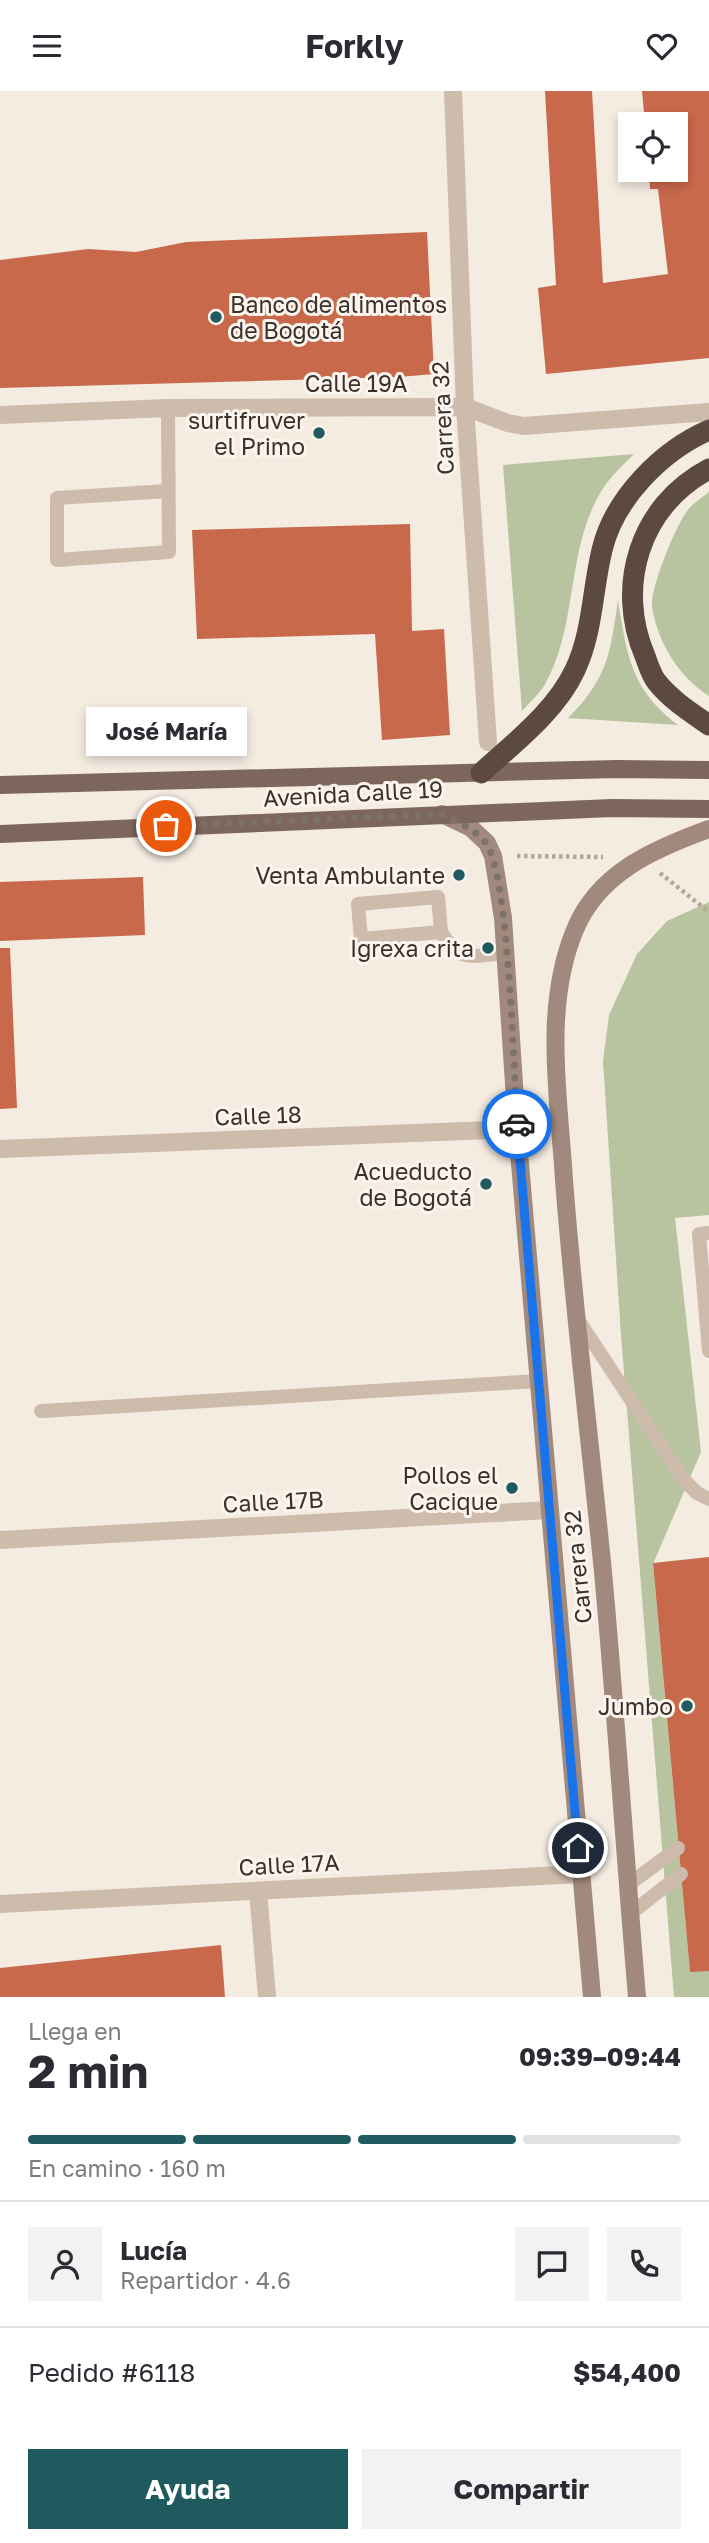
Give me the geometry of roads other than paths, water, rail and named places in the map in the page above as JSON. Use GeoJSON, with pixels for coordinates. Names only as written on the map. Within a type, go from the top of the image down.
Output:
{"type":"FeatureCollection","features":[{"type":"Feature","properties":{"kind":"highway"},"geometry":{"type":"LineString","coordinates":[[481,772],[532,726],[574,674],[585,648],[602,548],[617,513],[657,463],[685,442],[709,430]]}},
{"type":"Feature","properties":{"kind":"highway"},"geometry":{"type":"LineString","coordinates":[[709,469],[694,477],[671,499],[649,528],[634,564],[631,599],[639,643],[655,679],[680,705],[709,725]]}},
{"type":"Feature","properties":{"kind":"main road","name":"Avenida Calle 19"},"geometry":{"type":"LineString","coordinates":[[0,785],[617,769],[709,770]]}},
{"type":"Feature","properties":{"kind":"main road","name":"Avenida Calle 19"},"geometry":{"type":"LineString","coordinates":[[0,834],[442,814],[649,807],[709,809]]}},
{"type":"Feature","properties":{"kind":"street","name":"Carrera 32"},"geometry":{"type":"LineString","coordinates":[[453,91],[465,407],[488,742]]}},
{"type":"Feature","properties":{"kind":"street","name":"Calle 19A"},"geometry":{"type":"LineString","coordinates":[[0,415],[168,408],[465,407],[524,426],[709,412]]}},
{"type":"Feature","properties":{"kind":"street","name":"Carrera 32"},"geometry":{"type":"LineString","coordinates":[[442,814],[471,828],[486,843],[493,856],[503,918],[517,1129],[592,1997]]}},
{"type":"Feature","properties":{"kind":"street","name":"Carrera 32"},"geometry":{"type":"LineString","coordinates":[[637,1997],[603,1573],[574,1315],[556,1015],[559,983],[576,927],[593,900],[620,872],[641,857],[709,829]]}},
{"type":"Feature","properties":{"kind":"street","name":"Calle 18"},"geometry":{"type":"LineString","coordinates":[[0,1149],[517,1129]]}},
{"type":"Feature","properties":{"kind":"street","name":"Calle 17B"},"geometry":{"type":"LineString","coordinates":[[0,1540],[550,1510]]}},
{"type":"Feature","properties":{"kind":"street","name":"Calle 17A"},"geometry":{"type":"LineString","coordinates":[[0,1904],[581,1874]]}},
{"type":"Feature","properties":{"kind":"street"},"geometry":{"type":"LineString","coordinates":[[258,1891],[267,1997]]}},
{"type":"Feature","properties":{"kind":"lane"},"geometry":{"type":"LineString","coordinates":[[168,408],[169,552],[57,560],[57,498],[168,491]]}},
{"type":"Feature","properties":{"kind":"lane"},"geometry":{"type":"LineString","coordinates":[[441,932],[361,939],[358,904],[438,897],[441,932],[452,950],[459,954],[505,953]]}},
{"type":"Feature","properties":{"kind":"lane"},"geometry":{"type":"LineString","coordinates":[[709,1233],[698,1234],[709,1351]]}},
{"type":"Feature","properties":{"kind":"lane"},"geometry":{"type":"LineString","coordinates":[[574,1315],[683,1479],[697,1493],[709,1499]]}},
{"type":"Feature","properties":{"kind":"lane"},"geometry":{"type":"LineString","coordinates":[[41,1411],[538,1381]]}},
{"type":"Feature","properties":{"kind":"lane"},"geometry":{"type":"LineString","coordinates":[[628,1885],[678,1848]]}},
{"type":"Feature","properties":{"kind":"lane"},"geometry":{"type":"LineString","coordinates":[[630,1914],[681,1874]]}},
{"type":"Feature","properties":{"kind":"place","name":"Banco de alimentos de Bogotá"},"geometry":{"type":"Point","coordinates":[216,317]}},
{"type":"Feature","properties":{"kind":"place","name":"surtifruver el Primo"},"geometry":{"type":"Point","coordinates":[319,433]}},
{"type":"Feature","properties":{"kind":"place","name":"José María"},"geometry":{"type":"Point","coordinates":[166,826]}},
{"type":"Feature","properties":{"kind":"place","name":"Venta Ambulante"},"geometry":{"type":"Point","coordinates":[459,875]}},
{"type":"Feature","properties":{"kind":"place","name":"Igrexa crita"},"geometry":{"type":"Point","coordinates":[488,948]}},
{"type":"Feature","properties":{"kind":"place","name":"Acueducto de Bogotá"},"geometry":{"type":"Point","coordinates":[486,1184]}},
{"type":"Feature","properties":{"kind":"place","name":"Pollos el Cacique"},"geometry":{"type":"Point","coordinates":[512,1488]}},
{"type":"Feature","properties":{"kind":"place","name":"Jumbo"},"geometry":{"type":"Point","coordinates":[687,1706]}}]}
